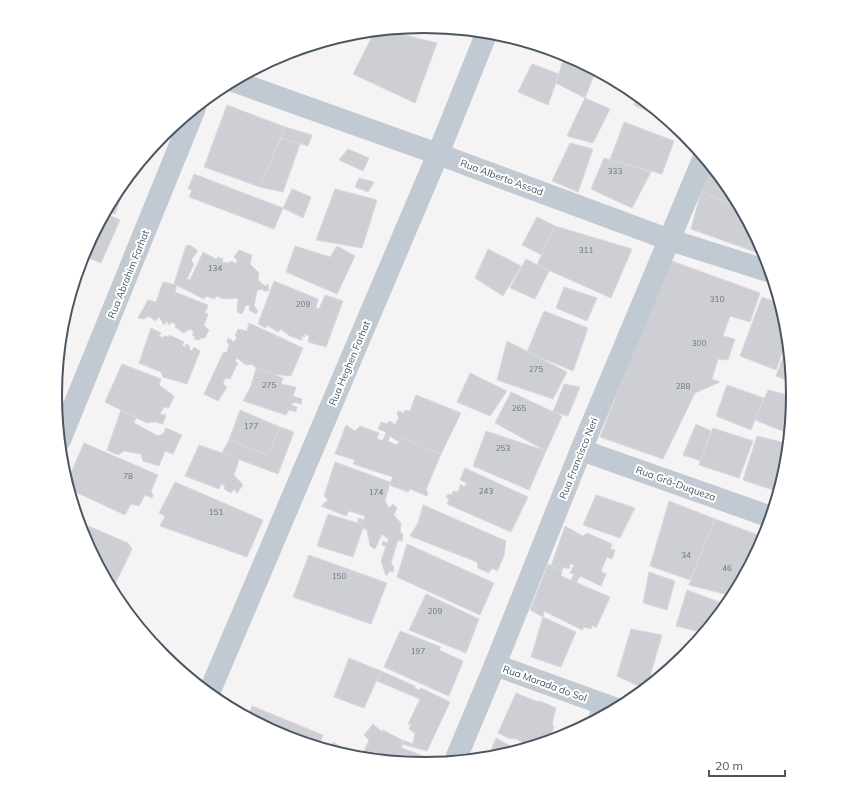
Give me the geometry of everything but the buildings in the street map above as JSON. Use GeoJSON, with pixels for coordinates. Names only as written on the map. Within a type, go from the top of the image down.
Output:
{"type":"FeatureCollection","features":[{"type":"Feature","properties":{"kind":"street","name":"Rua Heghen Farhat"},"geometry":{"type":"LineString","coordinates":[[211,687],[438,154],[485,38]]}},
{"type":"Feature","properties":{"kind":"street","name":"Rua Alberto Assad"},"geometry":{"type":"LineString","coordinates":[[240,83],[438,154],[670,240],[764,270]]}},
{"type":"Feature","properties":{"kind":"street","name":"Rua Abrahim Farhat"},"geometry":{"type":"LineString","coordinates":[[64,429],[192,118]]}},
{"type":"Feature","properties":{"kind":"street","name":"Rua Francisco Neri"},"geometry":{"type":"LineString","coordinates":[[457,755],[581,450],[702,162]]}},
{"type":"Feature","properties":{"kind":"street","name":"Rua Grã-Duqueza"},"geometry":{"type":"LineString","coordinates":[[581,450],[766,515]]}},
{"type":"Feature","properties":{"kind":"street","name":"Rua Morada do Sol"},"geometry":{"type":"LineString","coordinates":[[495,665],[609,706]]}}]}
